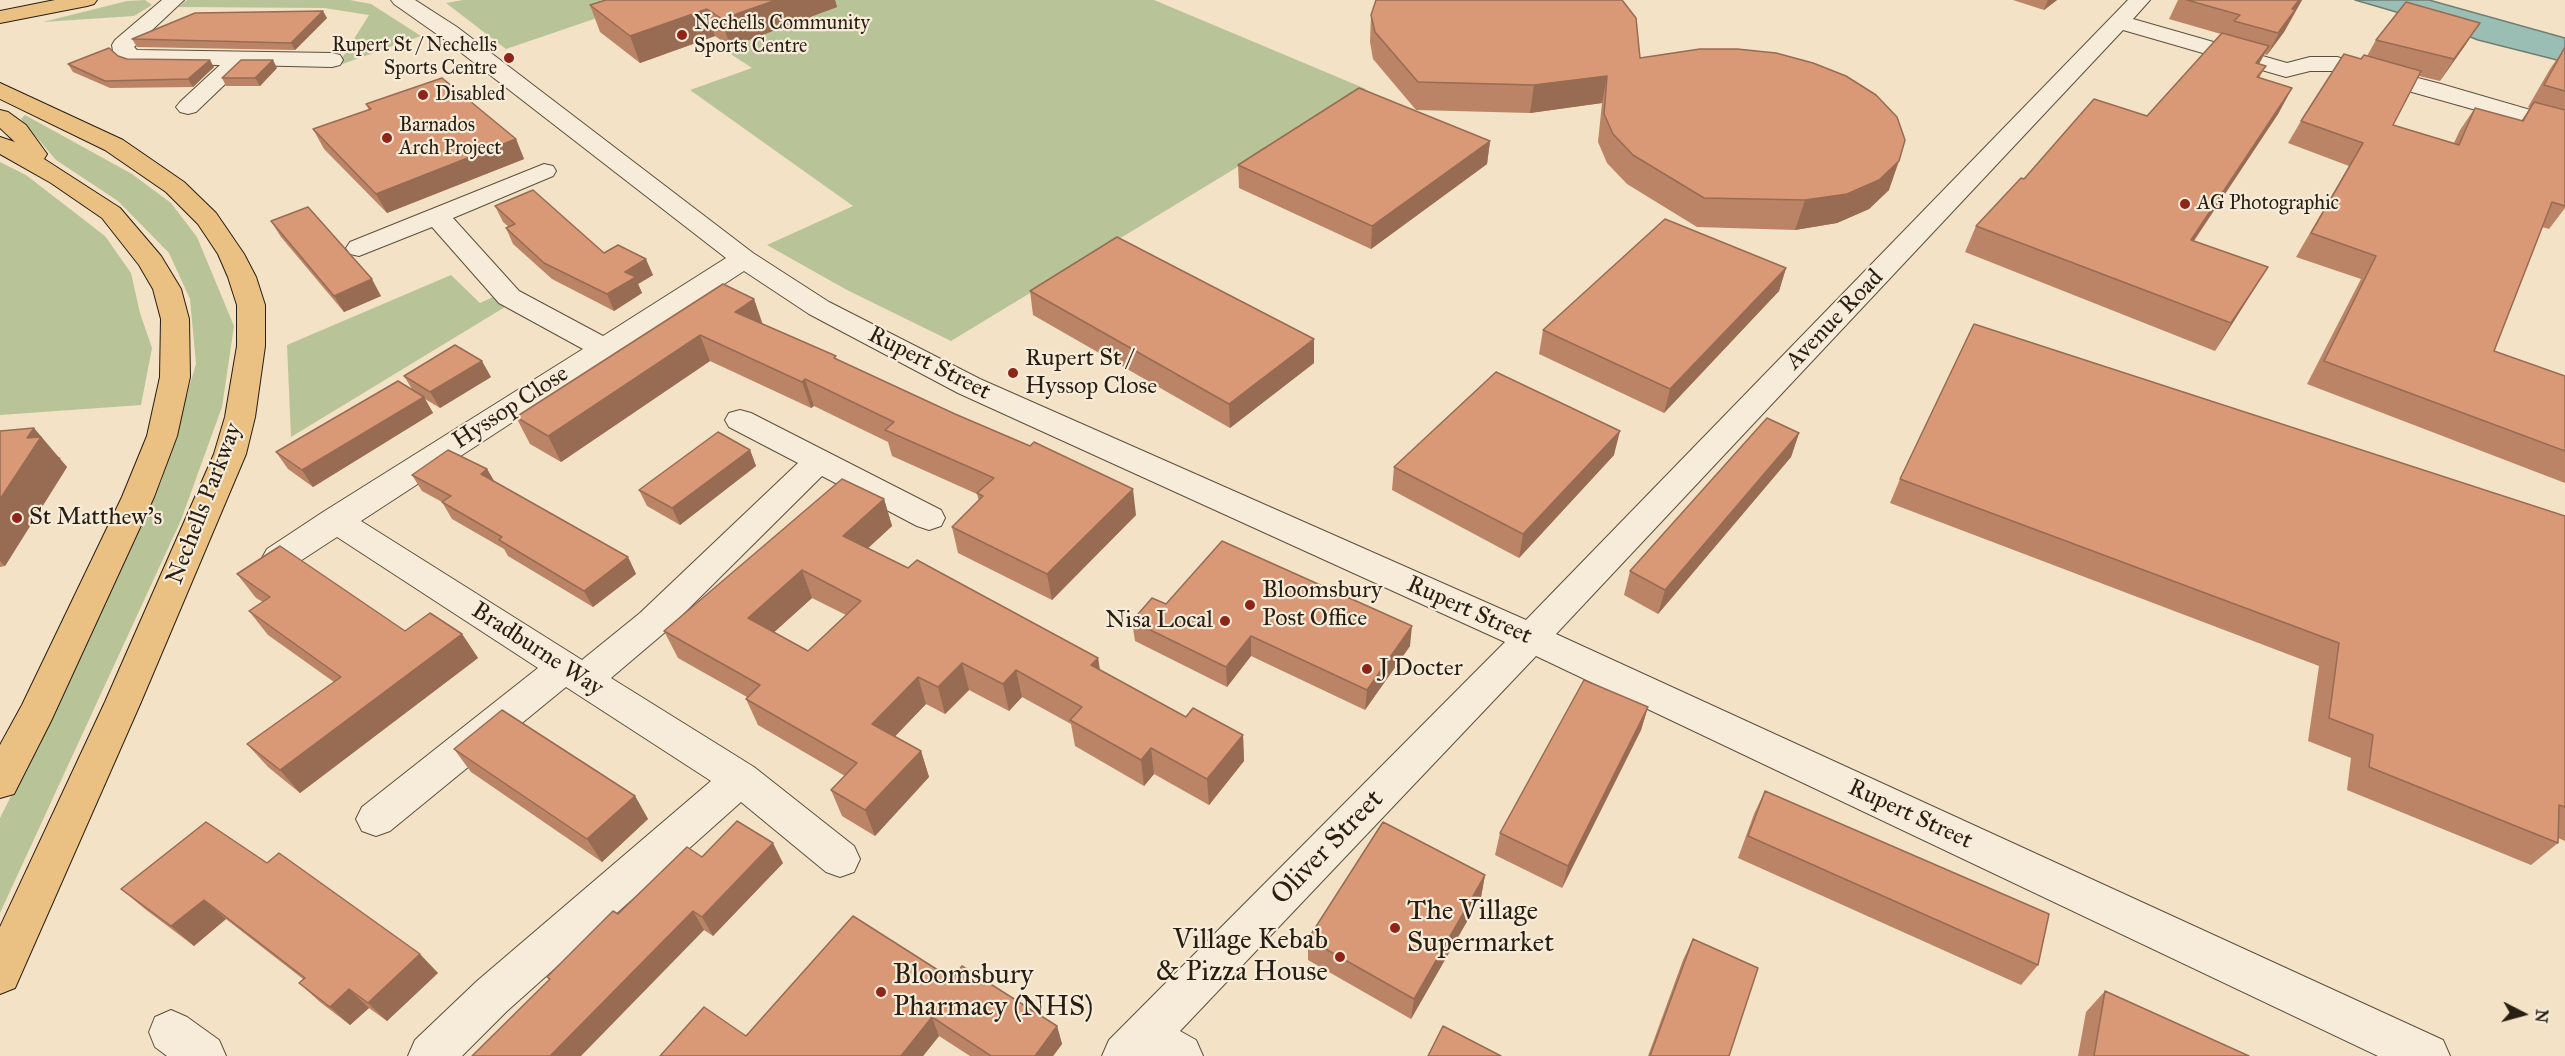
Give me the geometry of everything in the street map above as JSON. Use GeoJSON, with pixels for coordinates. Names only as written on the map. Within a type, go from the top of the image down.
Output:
{"type":"FeatureCollection","features":[{"type":"Feature","properties":{"kind":"main road"},"geometry":{"type":"LineString","coordinates":[[0,17],[82,1]]}},
{"type":"Feature","properties":{"kind":"main road"},"geometry":{"type":"LineString","coordinates":[[0,26],[82,1]]}},
{"type":"Feature","properties":{"kind":"main road"},"geometry":{"type":"LineString","coordinates":[[0,33],[16,24],[82,1]]}},
{"type":"Feature","properties":{"kind":"main road","name":"Nechells Parkway"},"geometry":{"type":"LineString","coordinates":[[0,90],[114,146],[175,187],[207,219],[231,254],[242,277],[250,305],[251,346],[240,417],[230,454],[123,702],[0,975]]}},
{"type":"Feature","properties":{"kind":"main road"},"geometry":{"type":"LineString","coordinates":[[0,117],[18,130],[47,170]]}},
{"type":"Feature","properties":{"kind":"main road"},"geometry":{"type":"LineString","coordinates":[[0,144],[47,170],[111,213],[151,262],[167,289],[175,319],[175,377],[162,436],[138,497],[38,710],[0,782]]}},
{"type":"Feature","properties":{"kind":"street"},"geometry":{"type":"LineString","coordinates":[[174,0],[123,45],[124,51],[132,57],[332,60]]}},
{"type":"Feature","properties":{"kind":"street","name":"Rupert Street"},"geometry":{"type":"LineString","coordinates":[[401,0],[449,32],[744,259],[819,308],[969,386],[1530,639],[2427,1056]]}},
{"type":"Feature","properties":{"kind":"street","name":"Avenue Road"},"geometry":{"type":"LineString","coordinates":[[1530,639],[2140,0]]}},
{"type":"Feature","properties":{"kind":"street"},"geometry":{"type":"LineString","coordinates":[[2119,22],[2286,70],[2310,64],[2337,64],[2433,89],[2565,129]]}},
{"type":"Feature","properties":{"kind":"street"},"geometry":{"type":"LineString","coordinates":[[188,106],[240,58]]}},
{"type":"Feature","properties":{"kind":"street"},"geometry":{"type":"LineString","coordinates":[[359,248],[544,171]]}},
{"type":"Feature","properties":{"kind":"street"},"geometry":{"type":"LineString","coordinates":[[437,216],[510,297],[603,348]]}},
{"type":"Feature","properties":{"kind":"street","name":"Hyssop Close"},"geometry":{"type":"LineString","coordinates":[[279,558],[744,259]]}},
{"type":"Feature","properties":{"kind":"street"},"geometry":{"type":"LineString","coordinates":[[740,420],[929,518]]}},
{"type":"Feature","properties":{"kind":"street"},"geometry":{"type":"LineString","coordinates":[[376,819],[574,674],[652,623],[819,461]]}},
{"type":"Feature","properties":{"kind":"street","name":"Bradburne Way"},"geometry":{"type":"LineString","coordinates":[[335,520],[740,779],[840,859]]}},
{"type":"Feature","properties":{"kind":"street","name":"Oliver Street"},"geometry":{"type":"LineString","coordinates":[[1151,1049],[1530,639]]}},
{"type":"Feature","properties":{"kind":"street"},"geometry":{"type":"LineString","coordinates":[[431,1056],[492,996],[740,779]]}},
{"type":"Feature","properties":{"kind":"green space"},"geometry":{"type":"Polygon","coordinates":[[[145,0],[152,5],[134,16],[43,22],[127,1],[145,0]]]}},
{"type":"Feature","properties":{"kind":"green space"},"geometry":{"type":"Polygon","coordinates":[[[187,0],[350,0],[371,4],[421,36],[337,66],[369,15],[324,8],[178,7],[187,0]]]}},
{"type":"Feature","properties":{"kind":"green space"},"geometry":{"type":"Polygon","coordinates":[[[463,0],[650,0],[506,49],[446,3],[463,0]]]}},
{"type":"Feature","properties":{"kind":"green space"},"geometry":{"type":"Polygon","coordinates":[[[826,0],[1154,0],[1366,89],[951,341],[847,290],[767,245],[853,206],[690,90],[752,68],[723,49],[836,7],[826,0]]]}},
{"type":"Feature","properties":{"kind":"green space"},"geometry":{"type":"Polygon","coordinates":[[[25,115],[132,174],[171,203],[197,237],[234,326],[222,407],[181,520],[0,913],[0,818],[74,671],[161,482],[196,364],[190,299],[169,253],[118,201],[56,160],[21,119],[25,115]]]}},
{"type":"Feature","properties":{"kind":"green space"},"geometry":{"type":"Polygon","coordinates":[[[0,162],[26,175],[105,236],[131,273],[140,313],[152,348],[141,405],[0,415],[0,162]]]}},
{"type":"Feature","properties":{"kind":"green space"},"geometry":{"type":"Polygon","coordinates":[[[451,275],[480,303],[495,296],[505,307],[291,437],[287,345],[451,275]]]}},
{"type":"Feature","properties":{"kind":"water"},"geometry":{"type":"Polygon","coordinates":[[[2355,0],[2429,0],[2565,38],[2565,62],[2478,40],[2434,23],[2355,0]]]}},
{"type":"Feature","properties":{"kind":"building"},"geometry":{"type":"Polygon","coordinates":[[[606,0],[776,0],[722,19],[707,9],[630,36],[590,5],[606,0]]]}},
{"type":"Feature","properties":{"kind":"building"},"geometry":{"type":"Polygon","coordinates":[[[1376,0],[1622,0],[1636,18],[1640,58],[1700,49],[1737,49],[1776,53],[1813,63],[1846,76],[1876,95],[1897,117],[1905,140],[1899,161],[1879,180],[1847,194],[1805,200],[1704,198],[1633,155],[1613,134],[1604,114],[1607,76],[1534,85],[1418,82],[1375,32],[1371,15],[1376,0]]]}},
{"type":"Feature","properties":{"kind":"building"},"geometry":{"type":"Polygon","coordinates":[[[2187,0],[2299,0],[2292,9],[2295,10],[2278,33],[2234,21],[2240,15],[2187,0]]]}},
{"type":"Feature","properties":{"kind":"building"},"geometry":{"type":"Polygon","coordinates":[[[2406,2],[2480,23],[2454,59],[2376,40],[2406,2]]]}},
{"type":"Feature","properties":{"kind":"building"},"geometry":{"type":"Polygon","coordinates":[[[323,11],[291,43],[132,39],[195,13],[323,11]]]}},
{"type":"Feature","properties":{"kind":"building"},"geometry":{"type":"Polygon","coordinates":[[[2222,33],[2269,46],[2256,63],[2266,66],[2257,77],[2292,88],[2191,240],[2268,267],[2231,323],[1976,226],[2021,178],[2024,179],[2094,99],[2147,116],[2222,33]]]}},
{"type":"Feature","properties":{"kind":"building"},"geometry":{"type":"Polygon","coordinates":[[[2565,47],[2565,91],[2544,85],[2565,47]]]}},
{"type":"Feature","properties":{"kind":"building"},"geometry":{"type":"Polygon","coordinates":[[[109,48],[118,56],[127,59],[210,60],[188,79],[105,81],[68,64],[109,48]]]}},
{"type":"Feature","properties":{"kind":"building"},"geometry":{"type":"Polygon","coordinates":[[[2344,54],[2361,59],[2364,55],[2421,71],[2393,125],[2459,145],[2475,108],[2523,121],[2534,102],[2565,110],[2565,206],[2552,202],[2494,351],[2565,376],[2565,451],[2324,361],[2376,256],[2311,233],[2363,143],[2301,121],[2344,54]]]}},
{"type":"Feature","properties":{"kind":"building"},"geometry":{"type":"Polygon","coordinates":[[[241,60],[273,60],[255,78],[222,78],[241,60]]]}},
{"type":"Feature","properties":{"kind":"building"},"geometry":{"type":"Polygon","coordinates":[[[442,78],[516,139],[376,194],[313,129],[371,109],[366,104],[442,78]]]}},
{"type":"Feature","properties":{"kind":"building"},"geometry":{"type":"Polygon","coordinates":[[[1359,88],[1490,141],[1372,226],[1238,165],[1359,88]]]}},
{"type":"Feature","properties":{"kind":"building"},"geometry":{"type":"Polygon","coordinates":[[[533,190],[604,253],[618,245],[646,259],[625,272],[636,277],[607,294],[544,263],[506,228],[515,224],[495,206],[533,190]]]}},
{"type":"Feature","properties":{"kind":"building"},"geometry":{"type":"Polygon","coordinates":[[[308,207],[372,279],[334,296],[271,221],[308,207]]]}},
{"type":"Feature","properties":{"kind":"building"},"geometry":{"type":"Polygon","coordinates":[[[1665,219],[1786,268],[1670,389],[1543,330],[1665,219]]]}},
{"type":"Feature","properties":{"kind":"building"},"geometry":{"type":"Polygon","coordinates":[[[1117,237],[1314,339],[1229,404],[1030,291],[1117,237]]]}},
{"type":"Feature","properties":{"kind":"building"},"geometry":{"type":"Polygon","coordinates":[[[723,284],[754,299],[735,312],[836,356],[834,358],[955,414],[1030,446],[1034,442],[1133,489],[1047,574],[952,527],[983,496],[977,493],[994,478],[885,430],[894,422],[805,379],[802,382],[700,335],[548,436],[516,417],[723,284]]]}},
{"type":"Feature","properties":{"kind":"building"},"geometry":{"type":"Polygon","coordinates":[[[1974,324],[2565,516],[2565,807],[2559,805],[2558,843],[2369,767],[2373,735],[2329,718],[2339,643],[1900,479],[1974,324]]]}},
{"type":"Feature","properties":{"kind":"building"},"geometry":{"type":"Polygon","coordinates":[[[455,345],[482,361],[430,392],[404,376],[455,345]]]}},
{"type":"Feature","properties":{"kind":"building"},"geometry":{"type":"Polygon","coordinates":[[[1496,372],[1620,431],[1523,534],[1394,467],[1496,372]]]}},
{"type":"Feature","properties":{"kind":"building"},"geometry":{"type":"Polygon","coordinates":[[[398,381],[424,397],[302,470],[276,452],[398,381]]]}},
{"type":"Feature","properties":{"kind":"building"},"geometry":{"type":"Polygon","coordinates":[[[1767,418],[1799,433],[1665,590],[1630,571],[1767,418]]]}},
{"type":"Feature","properties":{"kind":"building"},"geometry":{"type":"Polygon","coordinates":[[[34,428],[27,438],[41,437],[0,499],[0,431],[34,428]]]}},
{"type":"Feature","properties":{"kind":"building"},"geometry":{"type":"Polygon","coordinates":[[[718,432],[750,450],[672,508],[639,490],[718,432]]]}},
{"type":"Feature","properties":{"kind":"building"},"geometry":{"type":"Polygon","coordinates":[[[448,450],[487,469],[481,474],[628,557],[584,591],[499,540],[502,537],[442,502],[451,496],[412,475],[448,450]]]}},
{"type":"Feature","properties":{"kind":"building"},"geometry":{"type":"Polygon","coordinates":[[[842,479],[884,499],[843,536],[908,568],[917,560],[1098,658],[1091,665],[1186,717],[1193,708],[1243,735],[1207,779],[1151,748],[1141,760],[1070,720],[1082,707],[1016,670],[1003,684],[962,663],[938,687],[918,677],[872,724],[921,751],[865,810],[831,790],[857,763],[746,699],[760,685],[664,631],[842,479]],[[802,570],[748,618],[808,651],[861,601],[802,570]]]}},
{"type":"Feature","properties":{"kind":"building"},"geometry":{"type":"Polygon","coordinates":[[[1222,541],[1412,626],[1367,690],[1251,636],[1226,667],[1132,621],[1152,598],[1166,604],[1222,541]]]}},
{"type":"Feature","properties":{"kind":"building"},"geometry":{"type":"Polygon","coordinates":[[[280,546],[405,631],[430,613],[462,634],[280,770],[247,744],[341,677],[249,611],[270,597],[237,574],[280,546]]]}},
{"type":"Feature","properties":{"kind":"building"},"geometry":{"type":"Polygon","coordinates":[[[1584,680],[1648,707],[1568,866],[1500,833],[1584,680]]]}},
{"type":"Feature","properties":{"kind":"building"},"geometry":{"type":"Polygon","coordinates":[[[502,710],[635,796],[587,839],[454,749],[502,710]]]}},
{"type":"Feature","properties":{"kind":"building"},"geometry":{"type":"Polygon","coordinates":[[[1765,791],[2049,914],[2038,965],[1748,836],[1765,791]]]}},
{"type":"Feature","properties":{"kind":"building"},"geometry":{"type":"Polygon","coordinates":[[[737,821],[773,843],[702,917],[693,911],[550,1056],[472,1056],[550,979],[547,977],[613,911],[618,914],[687,847],[702,857],[737,821]]]}},
{"type":"Feature","properties":{"kind":"building"},"geometry":{"type":"Polygon","coordinates":[[[206,822],[267,863],[279,853],[420,954],[368,1003],[349,989],[330,1007],[299,983],[305,978],[204,900],[171,926],[121,889],[206,822]]]}},
{"type":"Feature","properties":{"kind":"building","name":"The Village Supermarket"},"geometry":{"type":"Polygon","coordinates":[[[1383,822],[1485,875],[1414,999],[1308,939],[1383,822]]]}},
{"type":"Feature","properties":{"kind":"building","name":"Bloomsbury Pharmacy (NHS)"},"geometry":{"type":"Polygon","coordinates":[[[853,916],[952,979],[962,966],[1057,1026],[1035,1056],[991,1056],[932,1017],[901,1056],[660,1056],[704,1007],[746,1036],[853,916]]]}},
{"type":"Feature","properties":{"kind":"building"},"geometry":{"type":"Polygon","coordinates":[[[1693,939],[1758,968],[1729,1056],[1650,1056],[1693,939]]]}},
{"type":"Feature","properties":{"kind":"building"},"geometry":{"type":"Polygon","coordinates":[[[2105,991],[2249,1056],[2094,1056],[2105,991]]]}},
{"type":"Feature","properties":{"kind":"building"},"geometry":{"type":"Polygon","coordinates":[[[1443,1026],[1501,1056],[1428,1056],[1443,1026]]]}},
{"type":"Feature","properties":{"kind":"place","name":"Nechells Community Sports Centre"},"geometry":{"type":"Point","coordinates":[682,35]}},
{"type":"Feature","properties":{"kind":"place","name":"Rupert St / Nechells Sports Centre"},"geometry":{"type":"Point","coordinates":[509,58]}},
{"type":"Feature","properties":{"kind":"place","name":"Disabled"},"geometry":{"type":"Point","coordinates":[423,95]}},
{"type":"Feature","properties":{"kind":"place","name":"Barnados Arch Project"},"geometry":{"type":"Point","coordinates":[387,138]}},
{"type":"Feature","properties":{"kind":"place","name":"AG Photographic"},"geometry":{"type":"Point","coordinates":[2185,204]}},
{"type":"Feature","properties":{"kind":"place","name":"Rupert St / Hyssop Close"},"geometry":{"type":"Point","coordinates":[1013,373]}},
{"type":"Feature","properties":{"kind":"place","name":"St Matthew's"},"geometry":{"type":"Point","coordinates":[17,518]}},
{"type":"Feature","properties":{"kind":"place","name":"Bloomsbury Post Office"},"geometry":{"type":"Point","coordinates":[1250,605]}},
{"type":"Feature","properties":{"kind":"place","name":"Nisa Local"},"geometry":{"type":"Point","coordinates":[1225,621]}},
{"type":"Feature","properties":{"kind":"place","name":"J Docter"},"geometry":{"type":"Point","coordinates":[1367,669]}},
{"type":"Feature","properties":{"kind":"place","name":"The Village Supermarket"},"geometry":{"type":"Point","coordinates":[1395,928]}},
{"type":"Feature","properties":{"kind":"place","name":"Village Kebab & Pizza House"},"geometry":{"type":"Point","coordinates":[1340,957]}},
{"type":"Feature","properties":{"kind":"place","name":"Bloomsbury Pharmacy (NHS)"},"geometry":{"type":"Point","coordinates":[881,992]}}]}
